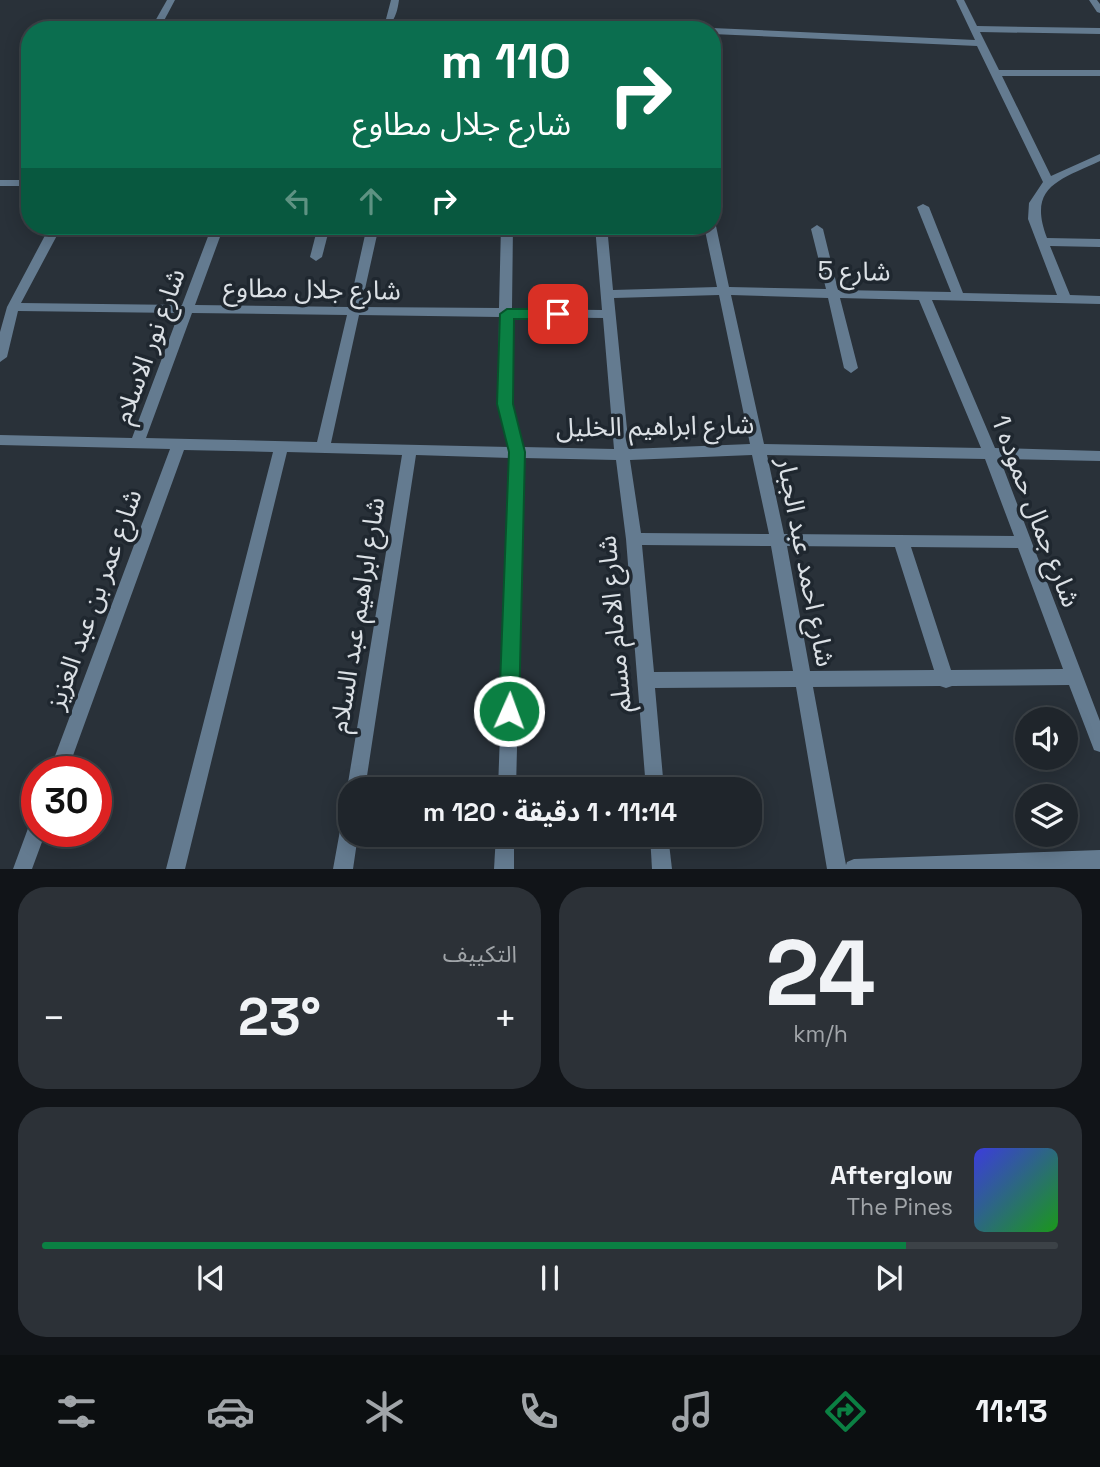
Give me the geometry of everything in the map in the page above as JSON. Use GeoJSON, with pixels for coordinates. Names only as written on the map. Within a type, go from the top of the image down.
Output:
{"type":"FeatureCollection","features":[{"type":"Feature","properties":{"kind":"street"},"geometry":{"type":"LineString","coordinates":[[159,21],[171,0]]}},
{"type":"Feature","properties":{"kind":"street"},"geometry":{"type":"LineString","coordinates":[[389,21],[395,0]]}},
{"type":"Feature","properties":{"kind":"street"},"geometry":{"type":"LineString","coordinates":[[960,0],[1048,182]]}},
{"type":"Feature","properties":{"kind":"street"},"geometry":{"type":"LineString","coordinates":[[975,29],[1100,31]]}},
{"type":"Feature","properties":{"kind":"street"},"geometry":{"type":"LineString","coordinates":[[721,31],[981,43]]}},
{"type":"Feature","properties":{"kind":"street"},"geometry":{"type":"LineString","coordinates":[[996,73],[1100,74]]}},
{"type":"Feature","properties":{"kind":"street"},"geometry":{"type":"LineString","coordinates":[[1065,299],[1034,219],[1035,203],[1048,182],[1100,157]]}},
{"type":"Feature","properties":{"kind":"street"},"geometry":{"type":"LineString","coordinates":[[0,183],[21,183]]}},
{"type":"Feature","properties":{"kind":"street"},"geometry":{"type":"LineString","coordinates":[[923,207],[959,297]]}},
{"type":"Feature","properties":{"kind":"street"},"geometry":{"type":"LineString","coordinates":[[817,229],[851,368]]}},
{"type":"Feature","properties":{"kind":"street"},"geometry":{"type":"LineString","coordinates":[[0,358],[13,307],[50,235]]}},
{"type":"Feature","properties":{"kind":"street","name":"شارع نور الاسلام"},"geometry":{"type":"LineString","coordinates":[[137,443],[215,235]]}},
{"type":"Feature","properties":{"kind":"street"},"geometry":{"type":"LineString","coordinates":[[316,257],[322,235]]}},
{"type":"Feature","properties":{"kind":"street"},"geometry":{"type":"LineString","coordinates":[[323,447],[371,235]]}},
{"type":"Feature","properties":{"kind":"street"},"geometry":{"type":"LineString","coordinates":[[506,235],[505,404],[517,452],[507,777]]}},
{"type":"Feature","properties":{"kind":"street","name":"شارع الامام مسلم"},"geometry":{"type":"LineString","coordinates":[[602,235],[622,455],[634,539],[654,777]]}},
{"type":"Feature","properties":{"kind":"street","name":"شارع احمد عبد الجبار"},"geometry":{"type":"LineString","coordinates":[[712,235],[778,540],[836,869]]}},
{"type":"Feature","properties":{"kind":"street"},"geometry":{"type":"LineString","coordinates":[[1044,242],[1100,243]]}},
{"type":"Feature","properties":{"kind":"street","name":"شارع 5"},"geometry":{"type":"LineString","coordinates":[[607,294],[723,291],[1100,300]]}},
{"type":"Feature","properties":{"kind":"street","name":"شارع جمال حموده 1"},"geometry":{"type":"LineString","coordinates":[[924,296],[991,455],[1100,744]]}},
{"type":"Feature","properties":{"kind":"street","name":"شارع جلال مطاوع"},"geometry":{"type":"LineString","coordinates":[[13,307],[609,314]]}},
{"type":"Feature","properties":{"kind":"street","name":"شارع ابراهيم الخليل"},"geometry":{"type":"LineString","coordinates":[[0,440],[622,455],[759,449],[1100,456]]}},
{"type":"Feature","properties":{"kind":"street","name":"شارع عمر بن عبد العزيز"},"geometry":{"type":"LineString","coordinates":[[64,756],[179,444]]}},
{"type":"Feature","properties":{"kind":"street"},"geometry":{"type":"LineString","coordinates":[[175,869],[281,447]]}},
{"type":"Feature","properties":{"kind":"street","name":"شارع ابراهيم عبد السلام"},"geometry":{"type":"LineString","coordinates":[[358,777],[410,449]]}},
{"type":"Feature","properties":{"kind":"street"},"geometry":{"type":"LineString","coordinates":[[634,539],[1023,542]]}},
{"type":"Feature","properties":{"kind":"street"},"geometry":{"type":"LineString","coordinates":[[901,541],[946,680]]}},
{"type":"Feature","properties":{"kind":"street"},"geometry":{"type":"LineString","coordinates":[[645,680],[946,680],[1073,677]]}},
{"type":"Feature","properties":{"kind":"street"},"geometry":{"type":"LineString","coordinates":[[23,869],[31,847]]}},
{"type":"Feature","properties":{"kind":"street"},"geometry":{"type":"LineString","coordinates":[[343,869],[346,847]]}},
{"type":"Feature","properties":{"kind":"street"},"geometry":{"type":"LineString","coordinates":[[504,869],[505,847]]}},
{"type":"Feature","properties":{"kind":"street"},"geometry":{"type":"LineString","coordinates":[[660,847],[662,869]]}},
{"type":"Feature","properties":{"kind":"street"},"geometry":{"type":"LineString","coordinates":[[854,869],[1100,860]]}},
{"type":"Feature","properties":{"kind":"route"},"geometry":{"type":"LineString","coordinates":[[509,711],[517,452],[505,404],[507,314],[558,314]]}}]}
